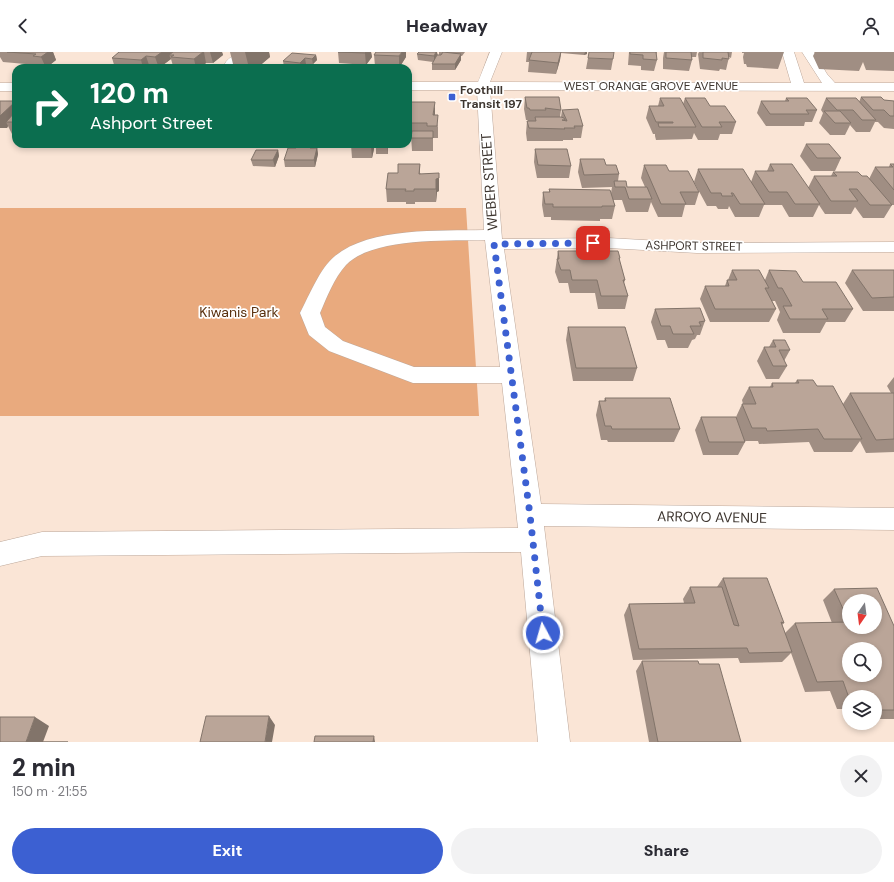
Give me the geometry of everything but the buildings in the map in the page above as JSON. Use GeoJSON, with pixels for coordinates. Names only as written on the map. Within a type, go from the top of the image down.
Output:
{"type":"FeatureCollection","features":[{"type":"Feature","properties":{"kind":"street"},"geometry":{"type":"LineString","coordinates":[[230,64],[239,57],[257,52]]}},
{"type":"Feature","properties":{"kind":"street","name":"WEBER STREET"},"geometry":{"type":"LineString","coordinates":[[496,52],[483,85],[493,240],[532,527],[554,742]]}},
{"type":"Feature","properties":{"kind":"street"},"geometry":{"type":"LineString","coordinates":[[788,52],[793,72],[799,87]]}},
{"type":"Feature","properties":{"kind":"street"},"geometry":{"type":"LineString","coordinates":[[808,52],[822,76],[832,87]]}},
{"type":"Feature","properties":{"kind":"street","name":"WEST ORANGE GROVE AVENUE"},"geometry":{"type":"LineString","coordinates":[[412,86],[894,87]]}},
{"type":"Feature","properties":{"kind":"street"},"geometry":{"type":"LineString","coordinates":[[0,87],[12,87]]}},
{"type":"Feature","properties":{"kind":"street","name":"ASHPORT STREET"},"geometry":{"type":"LineString","coordinates":[[511,374],[413,374],[336,346],[316,330],[310,313],[320,291],[340,260],[357,249],[379,242],[401,240],[493,240],[608,243],[697,248],[894,247]]}},
{"type":"Feature","properties":{"kind":"street","name":"ARROYO AVENUE"},"geometry":{"type":"LineString","coordinates":[[0,554],[42,544],[532,527],[894,519]]}},
{"type":"Feature","properties":{"kind":"green space","name":"Kiwanis Park"},"geometry":{"type":"Polygon","coordinates":[[[0,208],[466,208],[479,416],[0,416],[0,208]]]}},
{"type":"Feature","properties":{"kind":"place","name":"Foothill Transit 197"},"geometry":{"type":"Point","coordinates":[452,97]}},
{"type":"Feature","properties":{"kind":"route"},"geometry":{"type":"LineString","coordinates":[[543,633],[530,515],[494,244],[593,243]]}}]}
